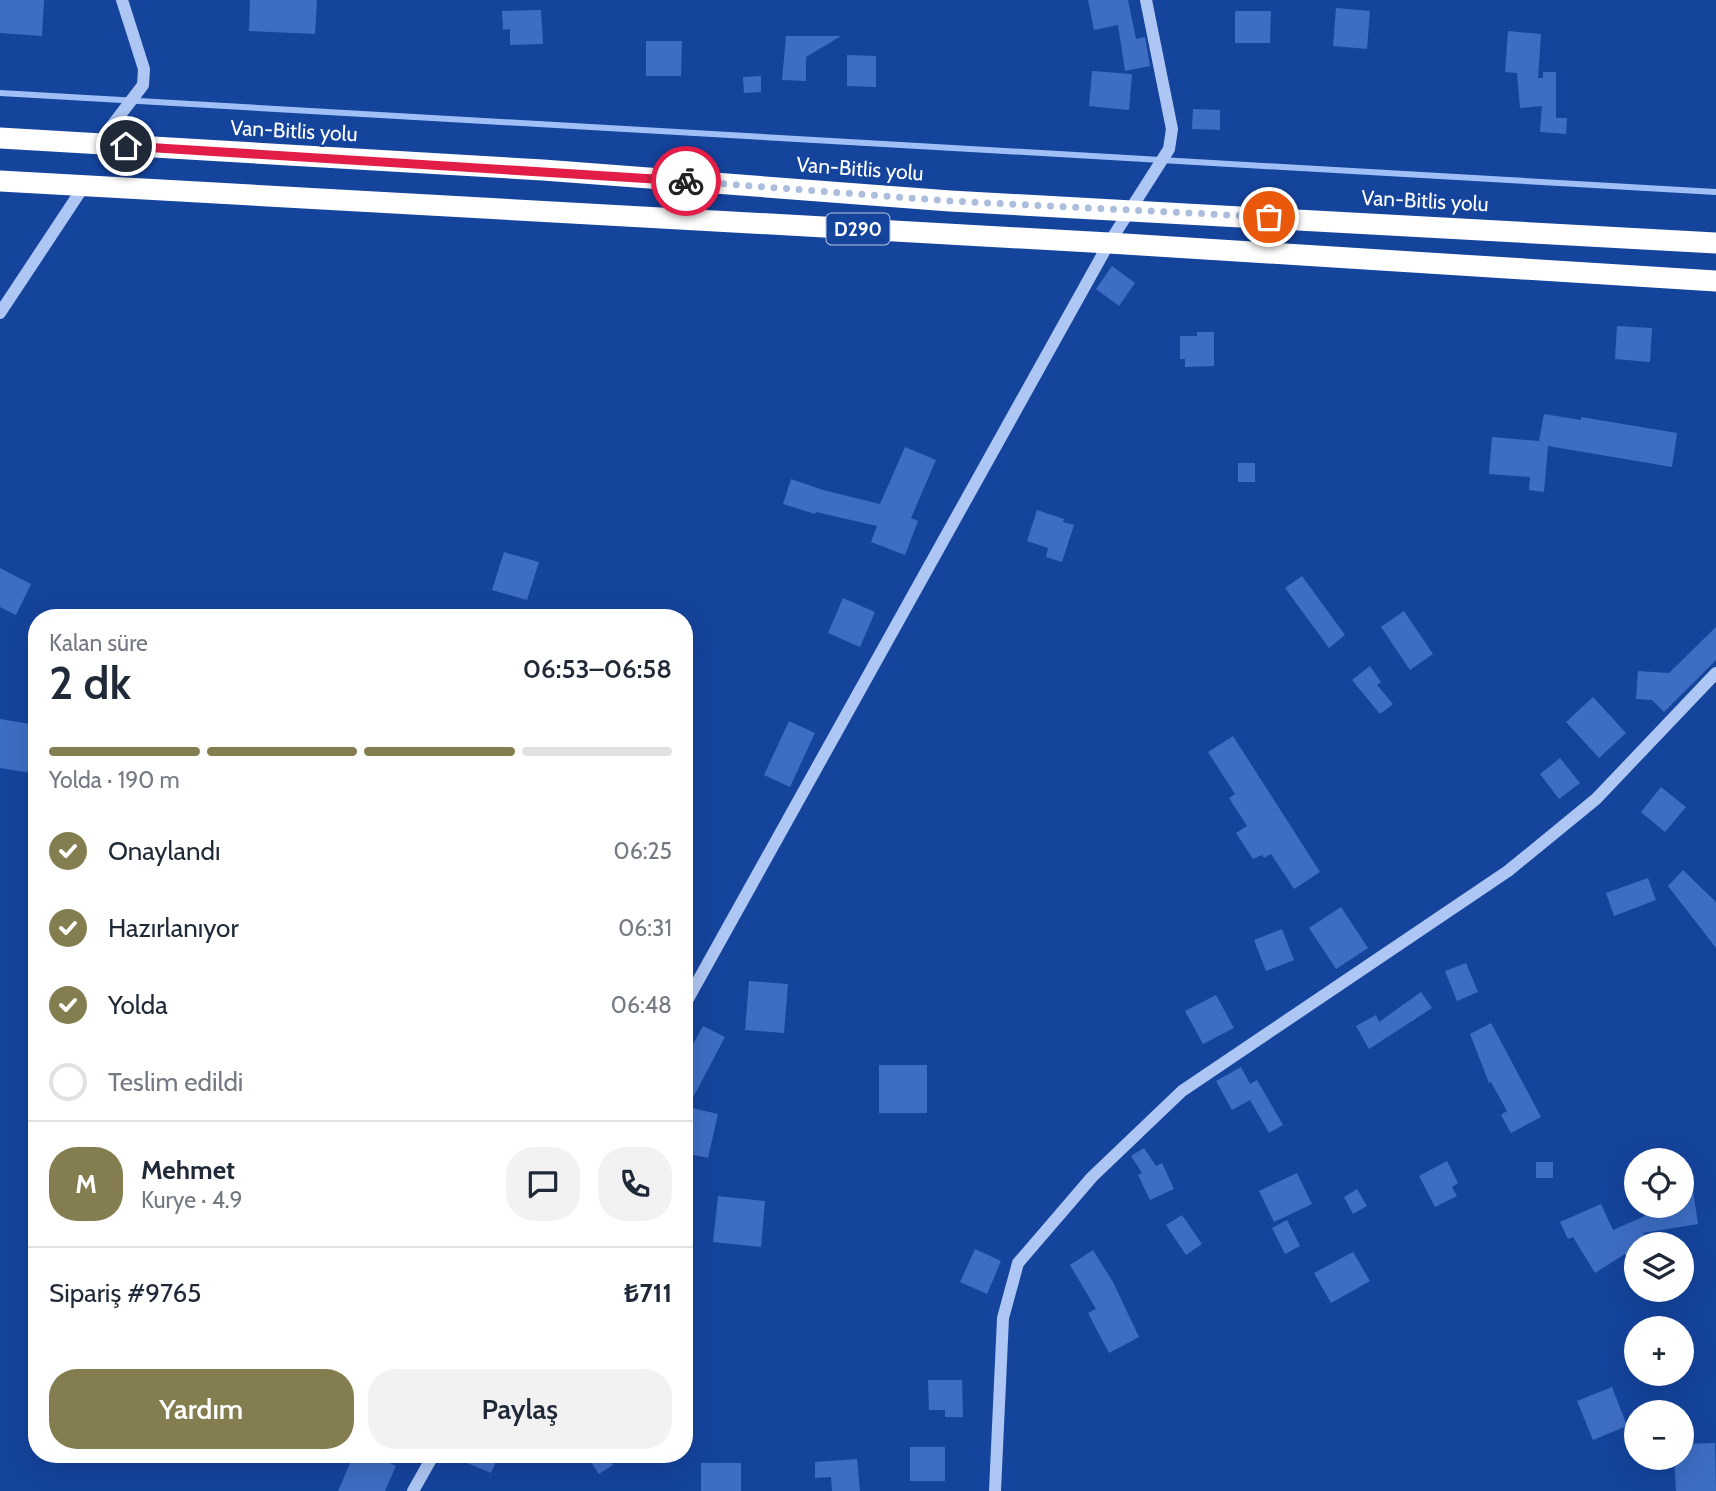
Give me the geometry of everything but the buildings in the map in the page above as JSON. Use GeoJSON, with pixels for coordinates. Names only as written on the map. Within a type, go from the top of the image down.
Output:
{"type":"FeatureCollection","features":[{"type":"Feature","properties":{"kind":"highway","name":"Van-Bitlis yolu"},"geometry":{"type":"LineString","coordinates":[[0,138],[542,170],[950,201],[1716,243]]}},
{"type":"Feature","properties":{"kind":"highway","name":"D290"},"geometry":{"type":"LineString","coordinates":[[0,181],[1109,243],[1716,281]]}},
{"type":"Feature","properties":{"kind":"street"},"geometry":{"type":"LineString","coordinates":[[98,144],[143,85],[144,69],[122,0]]}},
{"type":"Feature","properties":{"kind":"street"},"geometry":{"type":"LineString","coordinates":[[693,990],[1109,243],[1169,149],[1172,129],[1146,0]]}},
{"type":"Feature","properties":{"kind":"street"},"geometry":{"type":"LineString","coordinates":[[0,313],[84,186]]}},
{"type":"Feature","properties":{"kind":"street"},"geometry":{"type":"LineString","coordinates":[[995,1491],[1003,1318],[1018,1263],[1092,1177],[1182,1091],[1508,871],[1596,799],[1716,673]]}},
{"type":"Feature","properties":{"kind":"street"},"geometry":{"type":"LineString","coordinates":[[413,1491],[429,1463]]}},
{"type":"Feature","properties":{"kind":"waterway"},"geometry":{"type":"LineString","coordinates":[[0,93],[1716,192]]}},
{"type":"Feature","properties":{"kind":"way so far"},"geometry":{"type":"LineString","coordinates":[[686,181],[950,201],[1269,217]]}},
{"type":"Feature","properties":{"kind":"route"},"geometry":{"type":"LineString","coordinates":[[126,146],[686,181]]}}]}
